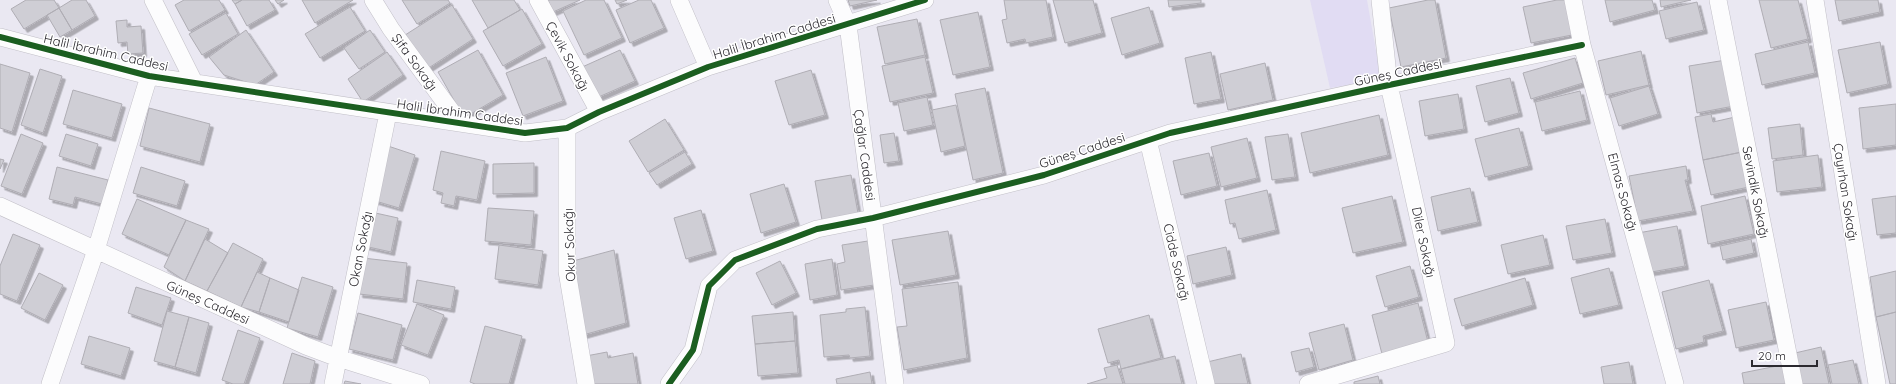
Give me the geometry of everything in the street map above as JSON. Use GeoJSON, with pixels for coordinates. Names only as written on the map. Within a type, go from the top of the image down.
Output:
{"type":"FeatureCollection","features":[{"type":"Feature","properties":{"kind":"street"},"geometry":{"type":"LineString","coordinates":[[153,0],[194,82]]}},
{"type":"Feature","properties":{"kind":"street","name":"Şifa Sokağı"},"geometry":{"type":"LineString","coordinates":[[373,0],[391,29],[460,123]]}},
{"type":"Feature","properties":{"kind":"street","name":"Çevik Sokağı"},"geometry":{"type":"LineString","coordinates":[[538,0],[599,112]]}},
{"type":"Feature","properties":{"kind":"street"},"geometry":{"type":"LineString","coordinates":[[678,0],[708,67]]}},
{"type":"Feature","properties":{"kind":"street","name":"Çağlar Caddesi"},"geometry":{"type":"LineString","coordinates":[[837,0],[848,25],[896,384]]}},
{"type":"Feature","properties":{"kind":"street","name":"Halil İbrahim Caddesi"},"geometry":{"type":"LineString","coordinates":[[0,37],[149,76],[388,113],[525,132],[567,128],[599,112],[708,67],[925,0]]}},
{"type":"Feature","properties":{"kind":"street","name":"Diler Sokağı"},"geometry":{"type":"LineString","coordinates":[[1308,384],[1446,343],[1389,84],[1380,0]]}},
{"type":"Feature","properties":{"kind":"street","name":"Elmas Sokağı"},"geometry":{"type":"LineString","coordinates":[[1573,0],[1582,45],[1675,384]]}},
{"type":"Feature","properties":{"kind":"street","name":"Sevindik Sokağı"},"geometry":{"type":"LineString","coordinates":[[1718,0],[1794,384]]}},
{"type":"Feature","properties":{"kind":"street","name":"Çayırhan Sokağı"},"geometry":{"type":"LineString","coordinates":[[1815,0],[1877,384]]}},
{"type":"Feature","properties":{"kind":"street","name":"Güneş Caddesi"},"geometry":{"type":"LineString","coordinates":[[668,384],[693,350],[709,286],[735,260],[817,229],[874,218],[1044,175],[1170,133],[1389,84],[1582,45]]}},
{"type":"Feature","properties":{"kind":"street"},"geometry":{"type":"LineString","coordinates":[[50,384],[96,250],[120,165],[149,76]]}},
{"type":"Feature","properties":{"kind":"street","name":"Okan Sokağı"},"geometry":{"type":"LineString","coordinates":[[333,384],[388,113]]}},
{"type":"Feature","properties":{"kind":"street","name":"Okur Sokağı"},"geometry":{"type":"LineString","coordinates":[[567,128],[567,271],[586,384]]}},
{"type":"Feature","properties":{"kind":"street","name":"Cidde Sokağı"},"geometry":{"type":"LineString","coordinates":[[1148,140],[1206,384]]}},
{"type":"Feature","properties":{"kind":"street","name":"Güneş Caddesi"},"geometry":{"type":"LineString","coordinates":[[0,206],[306,346],[338,358],[421,384]]}},
{"type":"Feature","properties":{"kind":"shaded area"},"geometry":{"type":"Polygon","coordinates":[[[1310,0],[1367,0],[1381,79],[1330,88],[1310,0]]]}},
{"type":"Feature","properties":{"kind":"building"},"geometry":{"type":"Polygon","coordinates":[[[26,0],[54,0],[59,8],[24,29],[11,9],[26,0]]]}},
{"type":"Feature","properties":{"kind":"building"},"geometry":{"type":"Polygon","coordinates":[[[72,0],[86,0],[95,16],[72,30],[59,8],[72,0]]]}},
{"type":"Feature","properties":{"kind":"building"},"geometry":{"type":"Polygon","coordinates":[[[184,0],[219,0],[225,10],[189,31],[175,5],[184,0]]]}},
{"type":"Feature","properties":{"kind":"building"},"geometry":{"type":"Polygon","coordinates":[[[232,0],[242,0],[235,4],[232,0]]]}},
{"type":"Feature","properties":{"kind":"building"},"geometry":{"type":"Polygon","coordinates":[[[242,0],[269,0],[275,10],[247,26],[235,4],[242,0]]]}},
{"type":"Feature","properties":{"kind":"building"},"geometry":{"type":"Polygon","coordinates":[[[275,0],[284,0],[278,4],[275,0]]]}},
{"type":"Feature","properties":{"kind":"building"},"geometry":{"type":"Polygon","coordinates":[[[302,0],[353,0],[315,23],[302,0]]]}},
{"type":"Feature","properties":{"kind":"building"},"geometry":{"type":"Polygon","coordinates":[[[402,0],[448,0],[450,3],[417,24],[402,0]]]}},
{"type":"Feature","properties":{"kind":"building"},"geometry":{"type":"Polygon","coordinates":[[[472,0],[514,0],[520,10],[488,28],[472,0]]]}},
{"type":"Feature","properties":{"kind":"building"},"geometry":{"type":"Polygon","coordinates":[[[548,0],[580,0],[553,12],[548,0]]]}},
{"type":"Feature","properties":{"kind":"building"},"geometry":{"type":"Polygon","coordinates":[[[586,0],[604,0],[622,38],[584,55],[563,11],[586,0]]]}},
{"type":"Feature","properties":{"kind":"building"},"geometry":{"type":"Polygon","coordinates":[[[615,0],[627,0],[617,4],[615,0]]]}},
{"type":"Feature","properties":{"kind":"building"},"geometry":{"type":"Polygon","coordinates":[[[639,0],[651,0],[664,28],[630,43],[616,10],[639,0]]]}},
{"type":"Feature","properties":{"kind":"building"},"geometry":{"type":"Polygon","coordinates":[[[848,0],[877,0],[850,6],[848,0]]]}},
{"type":"Feature","properties":{"kind":"building"},"geometry":{"type":"Polygon","coordinates":[[[1004,0],[1046,0],[1053,37],[1026,43],[1025,39],[1007,43],[1002,20],[1007,19],[1004,0]]]}},
{"type":"Feature","properties":{"kind":"building"},"geometry":{"type":"Polygon","coordinates":[[[1053,0],[1093,0],[1102,33],[1065,43],[1053,0]]]}},
{"type":"Feature","properties":{"kind":"building"},"geometry":{"type":"Polygon","coordinates":[[[1168,0],[1201,0],[1201,3],[1169,7],[1168,0]]]}},
{"type":"Feature","properties":{"kind":"building"},"geometry":{"type":"Polygon","coordinates":[[[1435,0],[1446,58],[1401,67],[1389,8],[1435,0]]]}},
{"type":"Feature","properties":{"kind":"building"},"geometry":{"type":"Polygon","coordinates":[[[1557,0],[1565,0],[1572,35],[1531,43],[1523,7],[1557,0]]]}},
{"type":"Feature","properties":{"kind":"building"},"geometry":{"type":"Polygon","coordinates":[[[1605,0],[1652,0],[1655,10],[1610,22],[1605,0]]]}},
{"type":"Feature","properties":{"kind":"building"},"geometry":{"type":"Polygon","coordinates":[[[1660,0],[1691,0],[1661,7],[1660,0]]]}},
{"type":"Feature","properties":{"kind":"building"},"geometry":{"type":"Polygon","coordinates":[[[1759,0],[1798,0],[1808,39],[1771,48],[1759,0]]]}},
{"type":"Feature","properties":{"kind":"building"},"geometry":{"type":"Polygon","coordinates":[[[1835,0],[1878,0],[1880,12],[1839,21],[1835,0]]]}},
{"type":"Feature","properties":{"kind":"building"},"geometry":{"type":"Polygon","coordinates":[[[1697,2],[1704,30],[1666,39],[1659,11],[1697,2]]]}},
{"type":"Feature","properties":{"kind":"building"},"geometry":{"type":"Polygon","coordinates":[[[452,5],[473,39],[424,71],[402,37],[452,5]]]}},
{"type":"Feature","properties":{"kind":"building"},"geometry":{"type":"Polygon","coordinates":[[[350,7],[365,31],[320,58],[305,34],[350,7]]]}},
{"type":"Feature","properties":{"kind":"building"},"geometry":{"type":"Polygon","coordinates":[[[1149,7],[1160,43],[1122,55],[1111,18],[1149,7]]]}},
{"type":"Feature","properties":{"kind":"building"},"geometry":{"type":"Polygon","coordinates":[[[59,8],[72,30],[60,37],[47,15],[59,8]]]}},
{"type":"Feature","properties":{"kind":"building"},"geometry":{"type":"Polygon","coordinates":[[[522,9],[542,44],[503,66],[483,31],[522,9]]]}},
{"type":"Feature","properties":{"kind":"building"},"geometry":{"type":"Polygon","coordinates":[[[978,12],[990,67],[953,75],[940,20],[978,12]]]}},
{"type":"Feature","properties":{"kind":"building"},"geometry":{"type":"Polygon","coordinates":[[[226,13],[238,34],[202,55],[189,34],[226,13]]]}},
{"type":"Feature","properties":{"kind":"building"},"geometry":{"type":"Polygon","coordinates":[[[917,19],[925,55],[885,64],[877,27],[917,19]]]}},
{"type":"Feature","properties":{"kind":"building"},"geometry":{"type":"Polygon","coordinates":[[[127,20],[127,27],[141,26],[143,53],[128,54],[127,42],[118,43],[116,21],[127,20]]]}},
{"type":"Feature","properties":{"kind":"building"},"geometry":{"type":"Polygon","coordinates":[[[246,30],[274,72],[255,85],[224,75],[209,57],[246,30]]]}},
{"type":"Feature","properties":{"kind":"building"},"geometry":{"type":"Polygon","coordinates":[[[370,30],[385,52],[359,69],[344,48],[370,30]]]}},
{"type":"Feature","properties":{"kind":"building"},"geometry":{"type":"Polygon","coordinates":[[[1808,42],[1815,73],[1762,85],[1755,54],[1808,42]]]}},
{"type":"Feature","properties":{"kind":"building"},"geometry":{"type":"Polygon","coordinates":[[[1880,42],[1888,84],[1847,93],[1838,50],[1880,42]]]}},
{"type":"Feature","properties":{"kind":"building"},"geometry":{"type":"Polygon","coordinates":[[[478,50],[503,95],[464,118],[438,72],[478,50]]]}},
{"type":"Feature","properties":{"kind":"building"},"geometry":{"type":"Polygon","coordinates":[[[620,50],[635,81],[594,99],[580,68],[620,50]]]}},
{"type":"Feature","properties":{"kind":"building"},"geometry":{"type":"Polygon","coordinates":[[[1641,51],[1649,85],[1606,95],[1598,61],[1641,51]]]}},
{"type":"Feature","properties":{"kind":"building"},"geometry":{"type":"Polygon","coordinates":[[[387,52],[403,75],[363,102],[348,79],[387,52]]]}},
{"type":"Feature","properties":{"kind":"building"},"geometry":{"type":"Polygon","coordinates":[[[1211,52],[1221,99],[1194,104],[1185,58],[1211,52]]]}},
{"type":"Feature","properties":{"kind":"building"},"geometry":{"type":"Polygon","coordinates":[[[546,57],[563,101],[523,116],[506,73],[546,57]]]}},
{"type":"Feature","properties":{"kind":"building"},"geometry":{"type":"Polygon","coordinates":[[[925,57],[933,93],[890,102],[882,66],[925,57]]]}},
{"type":"Feature","properties":{"kind":"building"},"geometry":{"type":"Polygon","coordinates":[[[1575,58],[1583,83],[1531,99],[1523,73],[1575,58]]]}},
{"type":"Feature","properties":{"kind":"building"},"geometry":{"type":"Polygon","coordinates":[[[1726,60],[1734,106],[1697,113],[1689,66],[1726,60]]]}},
{"type":"Feature","properties":{"kind":"building"},"geometry":{"type":"Polygon","coordinates":[[[1265,63],[1273,100],[1228,110],[1220,74],[1265,63]]]}},
{"type":"Feature","properties":{"kind":"building"},"geometry":{"type":"Polygon","coordinates":[[[0,64],[30,73],[12,132],[0,128],[0,64]]]}},
{"type":"Feature","properties":{"kind":"building"},"geometry":{"type":"Polygon","coordinates":[[[40,69],[62,76],[43,133],[21,125],[40,69]]]}},
{"type":"Feature","properties":{"kind":"building"},"geometry":{"type":"Polygon","coordinates":[[[811,70],[825,115],[789,125],[775,81],[811,70]]]}},
{"type":"Feature","properties":{"kind":"building"},"geometry":{"type":"Polygon","coordinates":[[[1510,78],[1519,113],[1485,122],[1476,86],[1510,78]]]}},
{"type":"Feature","properties":{"kind":"building"},"geometry":{"type":"Polygon","coordinates":[[[1649,86],[1658,114],[1619,126],[1610,98],[1649,86]]]}},
{"type":"Feature","properties":{"kind":"building"},"geometry":{"type":"Polygon","coordinates":[[[985,88],[1003,173],[973,180],[955,94],[985,88]]]}},
{"type":"Feature","properties":{"kind":"building"},"geometry":{"type":"Polygon","coordinates":[[[73,90],[122,104],[112,138],[63,124],[73,90]]]}},
{"type":"Feature","properties":{"kind":"building"},"geometry":{"type":"Polygon","coordinates":[[[1580,91],[1587,120],[1542,131],[1535,102],[1580,91]]]}},
{"type":"Feature","properties":{"kind":"building"},"geometry":{"type":"Polygon","coordinates":[[[1458,94],[1464,129],[1425,136],[1419,101],[1458,94]]]}},
{"type":"Feature","properties":{"kind":"building"},"geometry":{"type":"Polygon","coordinates":[[[927,97],[933,125],[904,131],[898,103],[927,97]]]}},
{"type":"Feature","properties":{"kind":"building"},"geometry":{"type":"Polygon","coordinates":[[[1896,104],[1896,145],[1863,149],[1859,108],[1896,104]]]}},
{"type":"Feature","properties":{"kind":"building"},"geometry":{"type":"Polygon","coordinates":[[[956,105],[965,146],[941,152],[932,110],[956,105]]]}},
{"type":"Feature","properties":{"kind":"building"},"geometry":{"type":"Polygon","coordinates":[[[149,108],[210,124],[200,162],[140,146],[149,108]]]}},
{"type":"Feature","properties":{"kind":"building"},"geometry":{"type":"Polygon","coordinates":[[[1711,114],[1713,122],[1735,117],[1742,152],[1703,160],[1695,117],[1711,114]]]}},
{"type":"Feature","properties":{"kind":"building"},"geometry":{"type":"Polygon","coordinates":[[[1379,115],[1388,155],[1310,173],[1301,133],[1379,115]]]}},
{"type":"Feature","properties":{"kind":"building"},"geometry":{"type":"Polygon","coordinates":[[[665,119],[684,150],[648,172],[629,141],[665,119]]]}},
{"type":"Feature","properties":{"kind":"building"},"geometry":{"type":"Polygon","coordinates":[[[1800,124],[1803,155],[1772,159],[1768,128],[1800,124]]]}},
{"type":"Feature","properties":{"kind":"building"},"geometry":{"type":"Polygon","coordinates":[[[1519,128],[1529,166],[1485,177],[1475,139],[1519,128]]]}},
{"type":"Feature","properties":{"kind":"building"},"geometry":{"type":"Polygon","coordinates":[[[894,133],[899,161],[884,163],[880,135],[894,133]]]}},
{"type":"Feature","properties":{"kind":"building"},"geometry":{"type":"Polygon","coordinates":[[[21,134],[43,143],[22,194],[1,186],[21,134]]]}},
{"type":"Feature","properties":{"kind":"building"},"geometry":{"type":"Polygon","coordinates":[[[66,134],[98,144],[91,166],[59,156],[66,134]]]}},
{"type":"Feature","properties":{"kind":"building"},"geometry":{"type":"Polygon","coordinates":[[[1288,134],[1295,177],[1272,180],[1265,137],[1288,134]]]}},
{"type":"Feature","properties":{"kind":"building"},"geometry":{"type":"Polygon","coordinates":[[[1247,138],[1257,178],[1221,187],[1211,147],[1247,138]]]}},
{"type":"Feature","properties":{"kind":"building"},"geometry":{"type":"Polygon","coordinates":[[[388,146],[415,155],[399,208],[372,200],[388,146]]]}},
{"type":"Feature","properties":{"kind":"building"},"geometry":{"type":"Polygon","coordinates":[[[441,151],[485,161],[477,200],[456,196],[454,206],[441,203],[443,193],[433,190],[441,151]]]}},
{"type":"Feature","properties":{"kind":"building"},"geometry":{"type":"Polygon","coordinates":[[[685,152],[692,164],[657,185],[649,173],[685,152]]]}},
{"type":"Feature","properties":{"kind":"building"},"geometry":{"type":"Polygon","coordinates":[[[1742,152],[1749,187],[1711,195],[1703,160],[1742,152]]]}},
{"type":"Feature","properties":{"kind":"building"},"geometry":{"type":"Polygon","coordinates":[[[1209,153],[1217,186],[1181,195],[1173,161],[1209,153]]]}},
{"type":"Feature","properties":{"kind":"building"},"geometry":{"type":"Polygon","coordinates":[[[1818,155],[1822,187],[1777,192],[1773,161],[1818,155]]]}},
{"type":"Feature","properties":{"kind":"building"},"geometry":{"type":"Polygon","coordinates":[[[0,159],[4,160],[0,169],[0,159]]]}},
{"type":"Feature","properties":{"kind":"building"},"geometry":{"type":"Polygon","coordinates":[[[534,163],[534,193],[493,194],[493,164],[534,163]]]}},
{"type":"Feature","properties":{"kind":"building"},"geometry":{"type":"Polygon","coordinates":[[[1686,166],[1688,180],[1685,180],[1693,211],[1638,221],[1629,176],[1686,166]]]}},
{"type":"Feature","properties":{"kind":"building"},"geometry":{"type":"Polygon","coordinates":[[[57,167],[108,180],[102,204],[75,197],[73,205],[49,199],[57,167]]]}},
{"type":"Feature","properties":{"kind":"building"},"geometry":{"type":"Polygon","coordinates":[[[141,167],[185,181],[177,206],[133,193],[141,167]]]}},
{"type":"Feature","properties":{"kind":"building"},"geometry":{"type":"Polygon","coordinates":[[[851,175],[858,213],[822,220],[815,181],[851,175]]]}},
{"type":"Feature","properties":{"kind":"building"},"geometry":{"type":"Polygon","coordinates":[[[784,184],[796,222],[761,233],[750,194],[784,184]]]}},
{"type":"Feature","properties":{"kind":"building"},"geometry":{"type":"Polygon","coordinates":[[[1470,188],[1478,222],[1438,231],[1431,197],[1470,188]]]}},
{"type":"Feature","properties":{"kind":"building"},"geometry":{"type":"Polygon","coordinates":[[[1267,190],[1276,230],[1239,239],[1235,223],[1230,224],[1225,200],[1267,190]]]}},
{"type":"Feature","properties":{"kind":"building"},"geometry":{"type":"Polygon","coordinates":[[[1392,196],[1403,242],[1353,253],[1342,208],[1392,196]]]}},
{"type":"Feature","properties":{"kind":"building"},"geometry":{"type":"Polygon","coordinates":[[[1745,196],[1754,234],[1708,244],[1701,206],[1745,196]]]}},
{"type":"Feature","properties":{"kind":"building"},"geometry":{"type":"Polygon","coordinates":[[[1896,196],[1896,233],[1877,235],[1872,199],[1896,196]]]}},
{"type":"Feature","properties":{"kind":"building"},"geometry":{"type":"Polygon","coordinates":[[[137,199],[186,220],[169,255],[122,234],[137,199]]]}},
{"type":"Feature","properties":{"kind":"building"},"geometry":{"type":"Polygon","coordinates":[[[488,208],[534,211],[531,245],[485,241],[488,208]]]}},
{"type":"Feature","properties":{"kind":"building"},"geometry":{"type":"Polygon","coordinates":[[[701,210],[713,251],[686,259],[674,218],[701,210]]]}},
{"type":"Feature","properties":{"kind":"building"},"geometry":{"type":"Polygon","coordinates":[[[371,212],[398,218],[391,252],[364,246],[371,212]]]}},
{"type":"Feature","properties":{"kind":"building"},"geometry":{"type":"Polygon","coordinates":[[[1605,219],[1612,253],[1573,260],[1566,226],[1605,219]]]}},
{"type":"Feature","properties":{"kind":"building"},"geometry":{"type":"Polygon","coordinates":[[[186,220],[209,229],[185,281],[164,267],[186,220]]]}},
{"type":"Feature","properties":{"kind":"building"},"geometry":{"type":"Polygon","coordinates":[[[1677,226],[1685,266],[1646,273],[1638,233],[1677,226]]]}},
{"type":"Feature","properties":{"kind":"building"},"geometry":{"type":"Polygon","coordinates":[[[948,231],[956,275],[900,285],[892,240],[948,231]]]}},
{"type":"Feature","properties":{"kind":"building"},"geometry":{"type":"Polygon","coordinates":[[[13,234],[40,245],[17,301],[0,294],[0,266],[13,234]]]}},
{"type":"Feature","properties":{"kind":"building"},"geometry":{"type":"Polygon","coordinates":[[[1543,235],[1550,265],[1508,274],[1501,245],[1543,235]]]}},
{"type":"Feature","properties":{"kind":"building"},"geometry":{"type":"Polygon","coordinates":[[[205,239],[228,253],[207,291],[185,281],[205,239]]]}},
{"type":"Feature","properties":{"kind":"building"},"geometry":{"type":"Polygon","coordinates":[[[1751,239],[1754,253],[1723,260],[1720,246],[1751,239]]]}},
{"type":"Feature","properties":{"kind":"building"},"geometry":{"type":"Polygon","coordinates":[[[868,241],[874,285],[841,290],[837,264],[845,262],[842,245],[868,241]]]}},
{"type":"Feature","properties":{"kind":"building"},"geometry":{"type":"Polygon","coordinates":[[[233,243],[263,259],[241,307],[207,291],[233,243]]]}},
{"type":"Feature","properties":{"kind":"building"},"geometry":{"type":"Polygon","coordinates":[[[499,245],[543,251],[538,285],[495,279],[499,245]]]}},
{"type":"Feature","properties":{"kind":"building"},"geometry":{"type":"Polygon","coordinates":[[[1226,247],[1232,275],[1193,284],[1187,256],[1226,247]]]}},
{"type":"Feature","properties":{"kind":"building"},"geometry":{"type":"Polygon","coordinates":[[[614,250],[626,323],[583,335],[573,261],[614,250]]]}},
{"type":"Feature","properties":{"kind":"building"},"geometry":{"type":"Polygon","coordinates":[[[363,258],[407,263],[403,299],[359,294],[363,258]]]}},
{"type":"Feature","properties":{"kind":"building"},"geometry":{"type":"Polygon","coordinates":[[[832,259],[837,295],[810,300],[805,264],[832,259]]]}},
{"type":"Feature","properties":{"kind":"building"},"geometry":{"type":"Polygon","coordinates":[[[780,261],[796,293],[772,305],[756,273],[780,261]]]}},
{"type":"Feature","properties":{"kind":"building"},"geometry":{"type":"Polygon","coordinates":[[[1410,266],[1419,297],[1385,307],[1376,276],[1410,266]]]}},
{"type":"Feature","properties":{"kind":"building"},"geometry":{"type":"Polygon","coordinates":[[[1609,268],[1619,305],[1580,314],[1571,278],[1609,268]]]}},
{"type":"Feature","properties":{"kind":"building"},"geometry":{"type":"Polygon","coordinates":[[[1896,271],[1896,312],[1876,317],[1870,277],[1896,271]]]}},
{"type":"Feature","properties":{"kind":"building"},"geometry":{"type":"Polygon","coordinates":[[[257,272],[270,278],[259,312],[241,307],[257,272]]]}},
{"type":"Feature","properties":{"kind":"building"},"geometry":{"type":"Polygon","coordinates":[[[39,273],[63,285],[45,320],[21,308],[39,273]]]}},
{"type":"Feature","properties":{"kind":"building"},"geometry":{"type":"Polygon","coordinates":[[[302,277],[333,287],[318,337],[287,328],[302,277]]]}},
{"type":"Feature","properties":{"kind":"building"},"geometry":{"type":"Polygon","coordinates":[[[270,278],[299,290],[289,322],[259,312],[270,278]]]}},
{"type":"Feature","properties":{"kind":"building"},"geometry":{"type":"Polygon","coordinates":[[[1525,278],[1533,305],[1462,326],[1454,299],[1525,278]]]}},
{"type":"Feature","properties":{"kind":"building"},"geometry":{"type":"Polygon","coordinates":[[[417,280],[455,287],[451,309],[413,302],[417,280]]]}},
{"type":"Feature","properties":{"kind":"building"},"geometry":{"type":"Polygon","coordinates":[[[1709,280],[1723,331],[1703,336],[1704,342],[1676,349],[1662,292],[1709,280]]]}},
{"type":"Feature","properties":{"kind":"building"},"geometry":{"type":"Polygon","coordinates":[[[958,282],[967,358],[904,370],[897,327],[907,326],[902,289],[958,282]]]}},
{"type":"Feature","properties":{"kind":"building"},"geometry":{"type":"Polygon","coordinates":[[[136,287],[171,298],[162,325],[128,313],[136,287]]]}},
{"type":"Feature","properties":{"kind":"building"},"geometry":{"type":"Polygon","coordinates":[[[1766,302],[1774,340],[1736,348],[1728,310],[1766,302]]]}},
{"type":"Feature","properties":{"kind":"building"},"geometry":{"type":"Polygon","coordinates":[[[1418,303],[1428,342],[1382,354],[1372,315],[1418,303]]]}},
{"type":"Feature","properties":{"kind":"building"},"geometry":{"type":"Polygon","coordinates":[[[417,304],[444,315],[428,355],[401,345],[417,304]]]}},
{"type":"Feature","properties":{"kind":"building"},"geometry":{"type":"Polygon","coordinates":[[[865,307],[870,356],[850,358],[849,355],[824,357],[820,315],[846,312],[846,309],[865,307]]]}},
{"type":"Feature","properties":{"kind":"building"},"geometry":{"type":"Polygon","coordinates":[[[167,311],[189,317],[175,367],[154,361],[167,311]]]}},
{"type":"Feature","properties":{"kind":"building"},"geometry":{"type":"Polygon","coordinates":[[[793,312],[795,341],[755,344],[752,316],[793,312]]]}},
{"type":"Feature","properties":{"kind":"building"},"geometry":{"type":"Polygon","coordinates":[[[1896,312],[1896,384],[1890,384],[1876,317],[1896,312]]]}},
{"type":"Feature","properties":{"kind":"building"},"geometry":{"type":"Polygon","coordinates":[[[358,313],[402,325],[393,360],[349,349],[358,313]]]}},
{"type":"Feature","properties":{"kind":"building"},"geometry":{"type":"Polygon","coordinates":[[[1149,315],[1161,358],[1121,369],[1119,360],[1108,363],[1098,329],[1149,315]]]}},
{"type":"Feature","properties":{"kind":"building"},"geometry":{"type":"Polygon","coordinates":[[[189,317],[209,323],[196,373],[175,367],[189,317]]]}},
{"type":"Feature","properties":{"kind":"building"},"geometry":{"type":"Polygon","coordinates":[[[1344,324],[1353,360],[1319,370],[1309,333],[1344,324]]]}},
{"type":"Feature","properties":{"kind":"building"},"geometry":{"type":"Polygon","coordinates":[[[485,326],[522,336],[509,384],[475,384],[470,382],[485,326]]]}},
{"type":"Feature","properties":{"kind":"building"},"geometry":{"type":"Polygon","coordinates":[[[238,330],[260,338],[244,384],[233,384],[222,380],[238,330]]]}},
{"type":"Feature","properties":{"kind":"building"},"geometry":{"type":"Polygon","coordinates":[[[89,336],[130,348],[121,376],[81,364],[89,336]]]}},
{"type":"Feature","properties":{"kind":"building"},"geometry":{"type":"Polygon","coordinates":[[[795,341],[798,373],[758,376],[755,344],[795,341]]]}},
{"type":"Feature","properties":{"kind":"building"},"geometry":{"type":"Polygon","coordinates":[[[1821,347],[1829,384],[1801,384],[1795,353],[1821,347]]]}},
{"type":"Feature","properties":{"kind":"building"},"geometry":{"type":"Polygon","coordinates":[[[1309,348],[1314,367],[1296,372],[1291,352],[1309,348]]]}},
{"type":"Feature","properties":{"kind":"building"},"geometry":{"type":"Polygon","coordinates":[[[607,352],[608,358],[633,353],[638,384],[592,384],[586,356],[607,352]]]}},
{"type":"Feature","properties":{"kind":"building"},"geometry":{"type":"Polygon","coordinates":[[[292,353],[315,361],[310,384],[283,384],[292,353]]]}},
{"type":"Feature","properties":{"kind":"building"},"geometry":{"type":"Polygon","coordinates":[[[1241,354],[1248,384],[1209,384],[1203,363],[1241,354]]]}},
{"type":"Feature","properties":{"kind":"building"},"geometry":{"type":"Polygon","coordinates":[[[1175,356],[1182,384],[1125,384],[1121,369],[1175,356]]]}},
{"type":"Feature","properties":{"kind":"building"},"geometry":{"type":"Polygon","coordinates":[[[1853,360],[1859,384],[1832,384],[1828,365],[1853,360]]]}},
{"type":"Feature","properties":{"kind":"building"},"geometry":{"type":"Polygon","coordinates":[[[1629,362],[1633,384],[1604,384],[1601,367],[1629,362]]]}},
{"type":"Feature","properties":{"kind":"building"},"geometry":{"type":"Polygon","coordinates":[[[1117,365],[1123,384],[1087,384],[1107,378],[1104,368],[1117,365]]]}},
{"type":"Feature","properties":{"kind":"building"},"geometry":{"type":"Polygon","coordinates":[[[1782,365],[1786,384],[1744,384],[1742,373],[1782,365]]]}},
{"type":"Feature","properties":{"kind":"building"},"geometry":{"type":"Polygon","coordinates":[[[870,372],[872,384],[837,384],[836,379],[870,372]]]}},
{"type":"Feature","properties":{"kind":"building"},"geometry":{"type":"Polygon","coordinates":[[[1378,376],[1380,384],[1354,384],[1354,382],[1378,376]]]}},
{"type":"Feature","properties":{"kind":"building"},"geometry":{"type":"Polygon","coordinates":[[[345,381],[361,384],[344,384],[345,381]]]}},
{"type":"Feature","properties":{"kind":"cycle path"},"geometry":{"type":"LineString","coordinates":[[0,37],[149,76],[525,133],[567,128],[599,112],[708,67],[925,0]]}},
{"type":"Feature","properties":{"kind":"cycle path"},"geometry":{"type":"LineString","coordinates":[[669,384],[693,350],[709,286],[735,260],[817,229],[873,218],[1044,175],[1170,133],[1582,45]]}}]}
